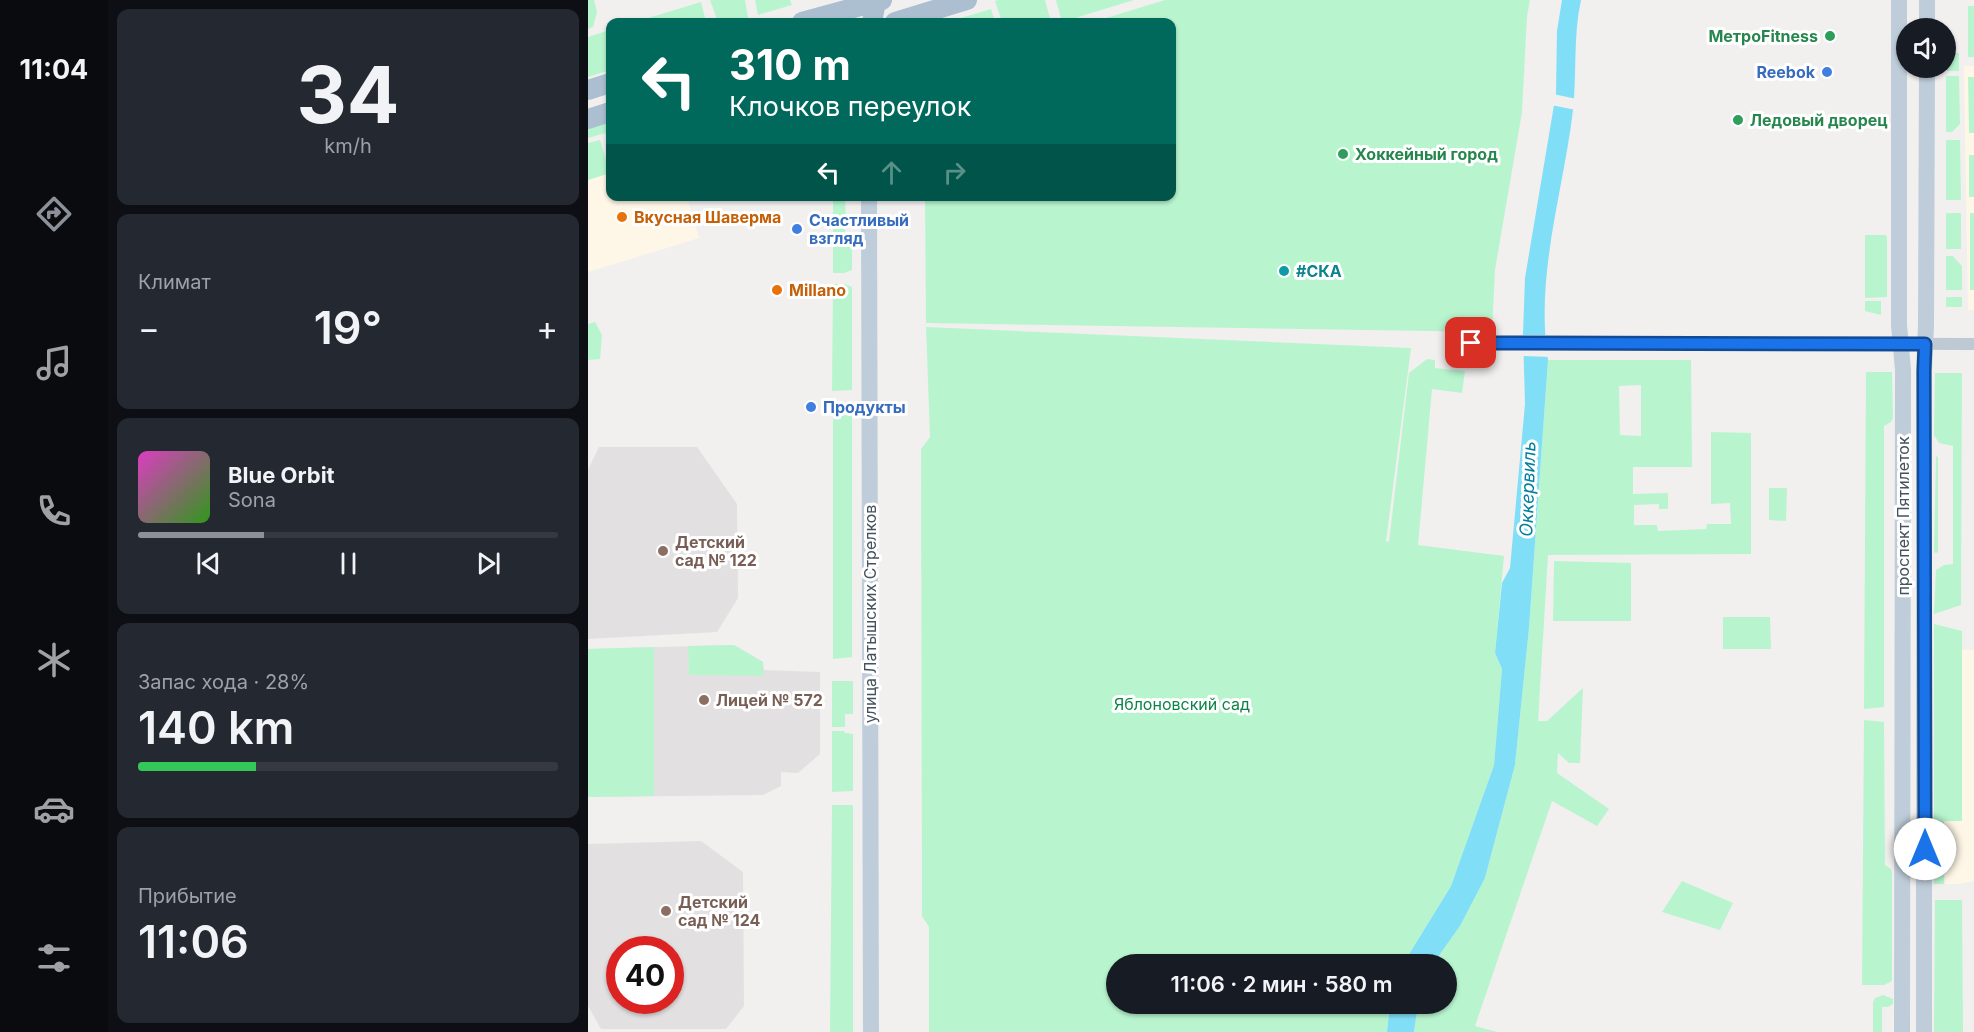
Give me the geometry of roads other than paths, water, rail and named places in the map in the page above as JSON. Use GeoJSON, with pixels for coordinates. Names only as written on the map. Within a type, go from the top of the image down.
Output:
{"type":"FeatureCollection","features":[{"type":"Feature","properties":{"kind":"main road"},"geometry":{"type":"LineString","coordinates":[[908,18],[967,0]]}},
{"type":"Feature","properties":{"kind":"main road"},"geometry":{"type":"LineString","coordinates":[[818,18],[870,5]]}},
{"type":"Feature","properties":{"kind":"main road"},"geometry":{"type":"LineString","coordinates":[[588,90],[606,84]]}},
{"type":"Feature","properties":{"kind":"main road"},"geometry":{"type":"LineString","coordinates":[[588,119],[606,113]]}},
{"type":"Feature","properties":{"kind":"street","name":"проспект Пятилеток"},"geometry":{"type":"LineString","coordinates":[[1899,0],[1903,370],[1902,1032]]}},
{"type":"Feature","properties":{"kind":"street"},"geometry":{"type":"LineString","coordinates":[[1927,0],[1927,18]]}},
{"type":"Feature","properties":{"kind":"street","name":"проспект Пятилеток"},"geometry":{"type":"LineString","coordinates":[[1924,1032],[1924,371],[1927,78]]}},
{"type":"Feature","properties":{"kind":"street","name":"улица Латышских Стрелков"},"geometry":{"type":"LineString","coordinates":[[860,201],[862,1032]]}},
{"type":"Feature","properties":{"kind":"street","name":"улица Латышских Стрелков"},"geometry":{"type":"LineString","coordinates":[[869,201],[871,1032]]}},
{"type":"Feature","properties":{"kind":"street"},"geometry":{"type":"LineString","coordinates":[[1471,343],[1974,344]]}},
{"type":"Feature","properties":{"kind":"water","name":"Оккервиль"},"geometry":{"type":"Polygon","coordinates":[[[1562,0],[1581,0],[1577,27],[1573,110],[1552,235],[1545,297],[1548,360],[1529,628],[1515,765],[1485,878],[1460,926],[1440,954],[1409,954],[1451,886],[1494,765],[1502,669],[1495,653],[1502,583],[1510,568],[1525,404],[1523,333],[1525,278],[1556,93],[1557,31],[1562,0]]]}},
{"type":"Feature","properties":{"kind":"water"},"geometry":{"type":"Polygon","coordinates":[[[1389,1014],[1417,1014],[1414,1032],[1387,1032],[1389,1014]]]}},
{"type":"Feature","properties":{"kind":"place","name":"МетроFitness"},"geometry":{"type":"Point","coordinates":[1830,36]}},
{"type":"Feature","properties":{"kind":"place","name":"Reebok"},"geometry":{"type":"Point","coordinates":[1827,72]}},
{"type":"Feature","properties":{"kind":"place","name":"Ледовый дворец"},"geometry":{"type":"Point","coordinates":[1738,120]}},
{"type":"Feature","properties":{"kind":"place","name":"Хоккейный город"},"geometry":{"type":"Point","coordinates":[1343,154]}},
{"type":"Feature","properties":{"kind":"place","name":"Вкусная Шаверма"},"geometry":{"type":"Point","coordinates":[622,217]}},
{"type":"Feature","properties":{"kind":"place","name":"Счастливый взгляд"},"geometry":{"type":"Point","coordinates":[797,229]}},
{"type":"Feature","properties":{"kind":"place","name":"#СКА"},"geometry":{"type":"Point","coordinates":[1284,271]}},
{"type":"Feature","properties":{"kind":"place","name":"Millano"},"geometry":{"type":"Point","coordinates":[777,290]}},
{"type":"Feature","properties":{"kind":"place","name":"Продукты"},"geometry":{"type":"Point","coordinates":[811,407]}},
{"type":"Feature","properties":{"kind":"place","name":"Детский сад № 122"},"geometry":{"type":"Point","coordinates":[663,551]}},
{"type":"Feature","properties":{"kind":"place","name":"Лицей № 572"},"geometry":{"type":"Point","coordinates":[704,700]}},
{"type":"Feature","properties":{"kind":"place","name":"Детский сад № 124"},"geometry":{"type":"Point","coordinates":[666,911]}},
{"type":"Feature","properties":{"kind":"park label","name":"Яблоновский сад"},"geometry":{"type":"Point","coordinates":[1182,704]}}]}
